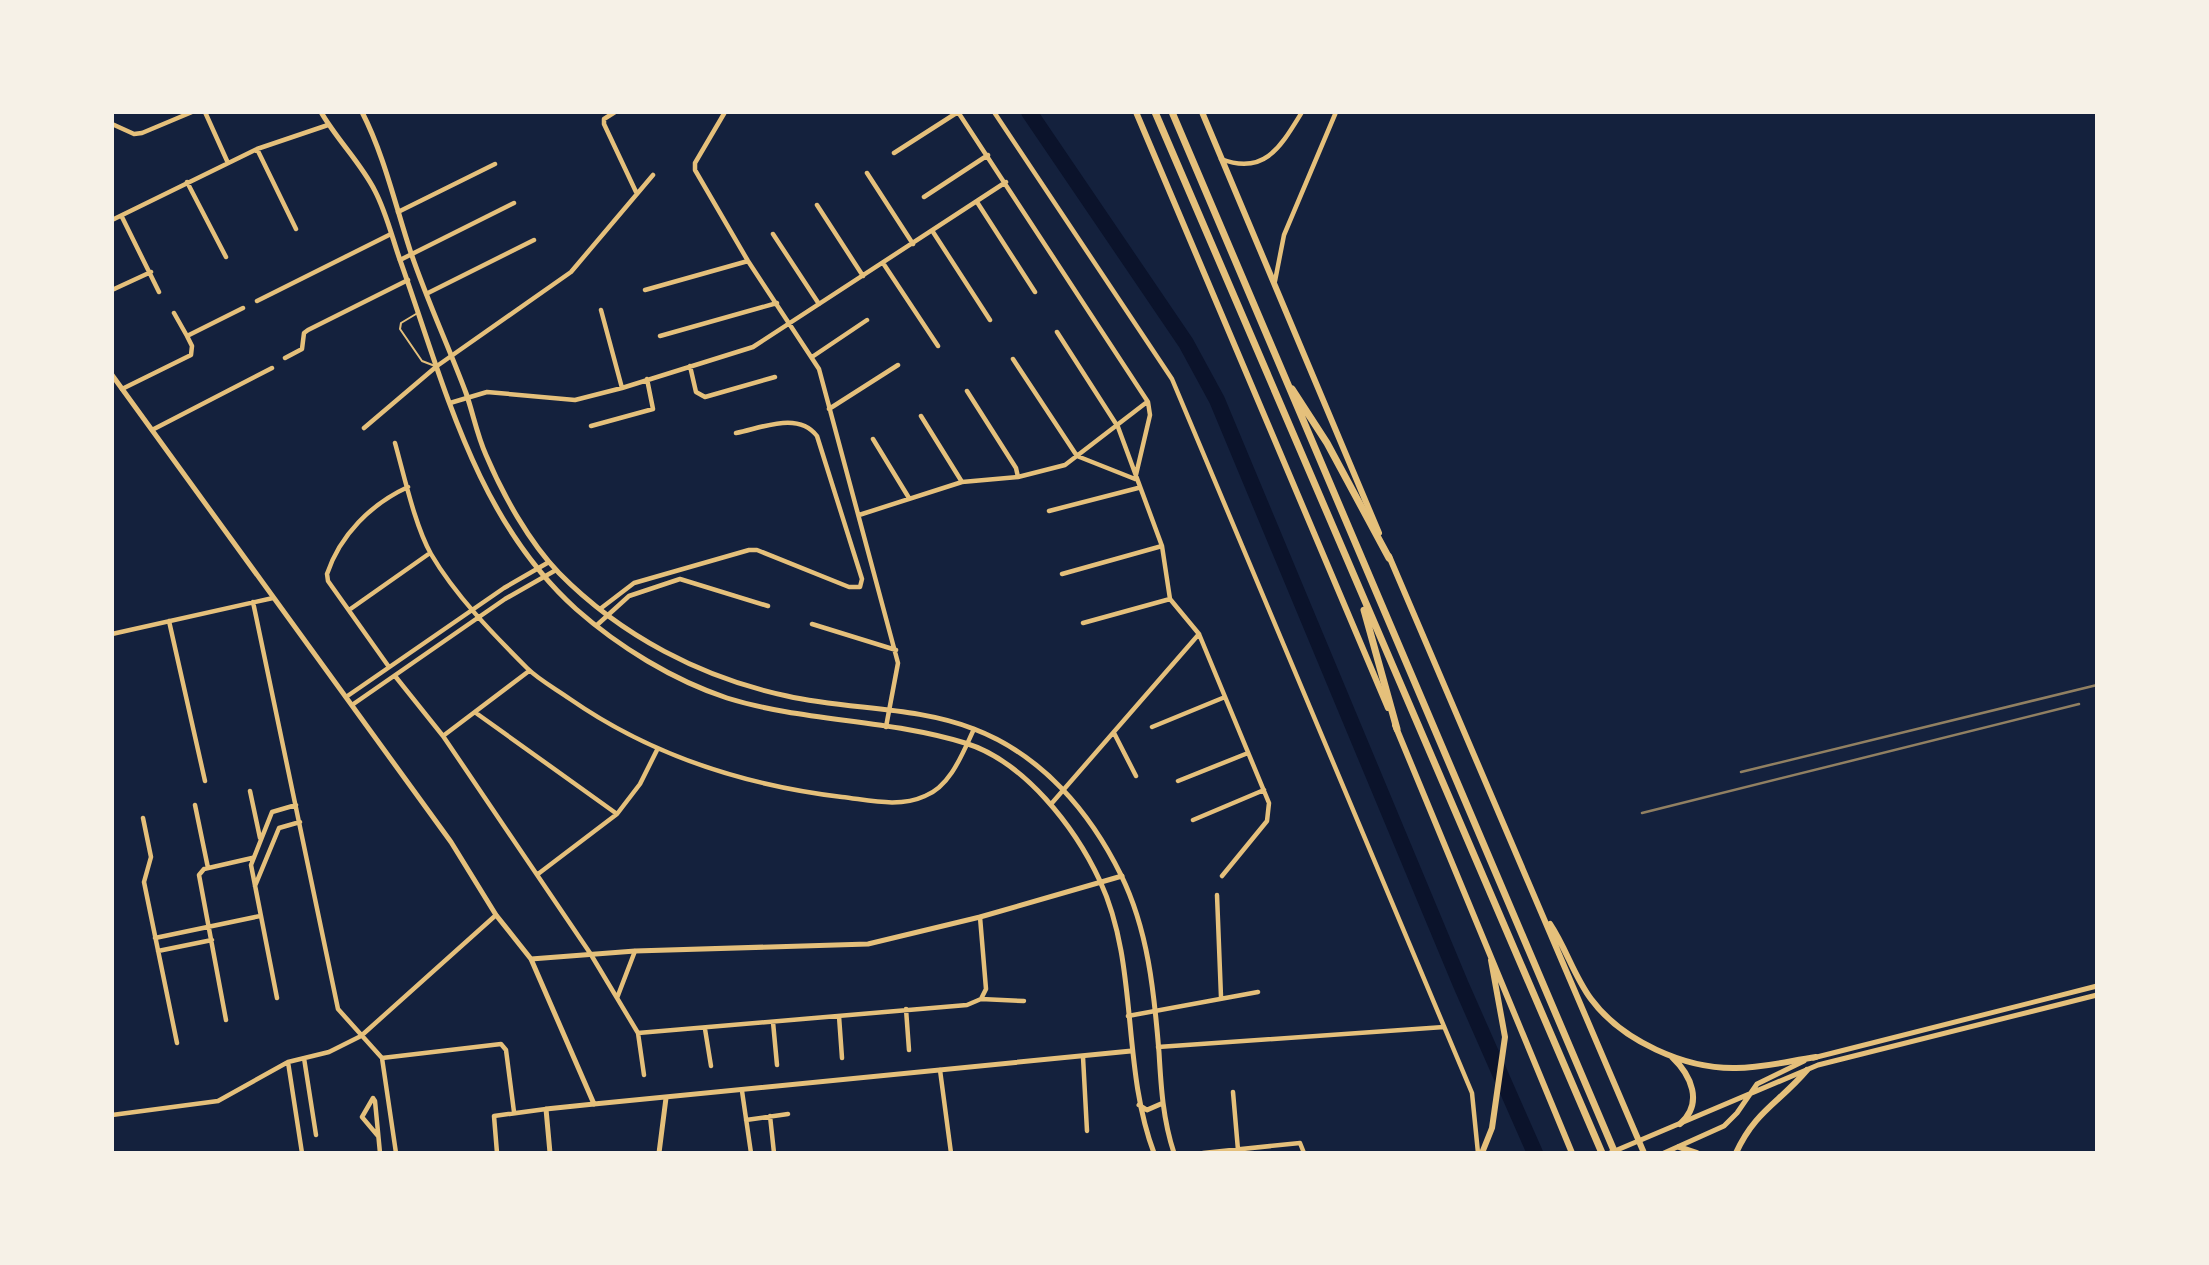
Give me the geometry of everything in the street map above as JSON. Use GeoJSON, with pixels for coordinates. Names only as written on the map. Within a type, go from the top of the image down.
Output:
{"type":"FeatureCollection","features":[{"type":"Feature","properties":{"kind":"highway"},"geometry":{"type":"LineString","coordinates":[[1155,112],[1357,586],[1467,833],[1602,1153]]}},
{"type":"Feature","properties":{"kind":"highway"},"geometry":{"type":"LineString","coordinates":[[1172,112],[1612,1153]]}},
{"type":"Feature","properties":{"kind":"highway"},"geometry":{"type":"LineString","coordinates":[[1285,379],[1322,435],[1389,558]]}},
{"type":"Feature","properties":{"kind":"highway"},"geometry":{"type":"LineString","coordinates":[[1357,586],[1397,729]]}},
{"type":"Feature","properties":{"kind":"main road"},"geometry":{"type":"LineString","coordinates":[[1136,112],[1397,729],[1572,1153]]}},
{"type":"Feature","properties":{"kind":"main road"},"geometry":{"type":"LineString","coordinates":[[1202,112],[1389,558],[1644,1153]]}},
{"type":"Feature","properties":{"kind":"main road"},"geometry":{"type":"LineString","coordinates":[[1541,911],[1578,978],[1600,1010],[1627,1033],[1696,1064],[1726,1068],[1816,1057]]}},
{"type":"Feature","properties":{"kind":"main road"},"geometry":{"type":"LineString","coordinates":[[1480,1153],[1492,1128],[1504,1044],[1504,1023],[1487,944]]}},
{"type":"Feature","properties":{"kind":"main road"},"geometry":{"type":"LineString","coordinates":[[1664,1051],[1683,1069],[1693,1089],[1691,1110],[1680,1124]]}},
{"type":"Feature","properties":{"kind":"main road"},"geometry":{"type":"LineString","coordinates":[[1736,1153],[1759,1114],[1807,1070]]}},
{"type":"Feature","properties":{"kind":"main road"},"geometry":{"type":"LineString","coordinates":[[1677,1148],[1697,1153]]}},
{"type":"Feature","properties":{"kind":"street"},"geometry":{"type":"LineString","coordinates":[[112,124],[134,134],[142,133],[192,112]]}},
{"type":"Feature","properties":{"kind":"street"},"geometry":{"type":"LineString","coordinates":[[205,112],[228,163]]}},
{"type":"Feature","properties":{"kind":"street"},"geometry":{"type":"LineString","coordinates":[[321,112],[374,190],[471,461],[500,517],[539,569],[576,609],[654,664],[727,697],[781,711],[967,743],[996,757],[1052,803],[1079,840],[1102,884],[1117,939],[1139,1105],[1154,1153]]}},
{"type":"Feature","properties":{"kind":"street"},"geometry":{"type":"LineString","coordinates":[[362,112],[374,136],[412,255],[467,397],[486,455],[514,509],[556,570],[607,614],[672,655],[722,679],[789,697],[889,712],[974,729],[1012,748],[1065,790],[1096,827],[1122,876],[1142,926],[1156,1011],[1163,1103],[1174,1153]]}},
{"type":"Feature","properties":{"kind":"street"},"geometry":{"type":"LineString","coordinates":[[615,112],[604,119],[604,124],[637,194]]}},
{"type":"Feature","properties":{"kind":"street"},"geometry":{"type":"LineString","coordinates":[[725,112],[695,163],[695,170],[748,261],[819,369],[896,650],[899,673],[886,727]]}},
{"type":"Feature","properties":{"kind":"street"},"geometry":{"type":"LineString","coordinates":[[894,153],[958,112],[1148,401],[1150,415],[1135,479]]}},
{"type":"Feature","properties":{"kind":"street"},"geometry":{"type":"LineString","coordinates":[[994,112],[1172,379],[1474,1099],[1480,1153]]}},
{"type":"Feature","properties":{"kind":"street"},"geometry":{"type":"LineString","coordinates":[[1220,159],[1247,166],[1264,160],[1289,134],[1302,112]]}},
{"type":"Feature","properties":{"kind":"street"},"geometry":{"type":"LineString","coordinates":[[1275,282],[1284,235],[1336,112]]}},
{"type":"Feature","properties":{"kind":"street"},"geometry":{"type":"LineString","coordinates":[[112,220],[257,149],[328,124]]}},
{"type":"Feature","properties":{"kind":"street"},"geometry":{"type":"LineString","coordinates":[[257,149],[296,229]]}},
{"type":"Feature","properties":{"kind":"street"},"geometry":{"type":"LineString","coordinates":[[924,197],[988,155]]}},
{"type":"Feature","properties":{"kind":"street"},"geometry":{"type":"LineString","coordinates":[[398,212],[495,163]]}},
{"type":"Feature","properties":{"kind":"street"},"geometry":{"type":"LineString","coordinates":[[867,173],[913,244]]}},
{"type":"Feature","properties":{"kind":"street"},"geometry":{"type":"LineString","coordinates":[[364,428],[436,366],[571,272],[653,175]]}},
{"type":"Feature","properties":{"kind":"street"},"geometry":{"type":"LineString","coordinates":[[187,182],[226,257]]}},
{"type":"Feature","properties":{"kind":"street"},"geometry":{"type":"LineString","coordinates":[[450,403],[486,392],[514,392],[575,400],[753,347],[1006,183]]}},
{"type":"Feature","properties":{"kind":"street"},"geometry":{"type":"LineString","coordinates":[[977,202],[1035,292]]}},
{"type":"Feature","properties":{"kind":"street"},"geometry":{"type":"LineString","coordinates":[[400,260],[514,203]]}},
{"type":"Feature","properties":{"kind":"street"},"geometry":{"type":"LineString","coordinates":[[817,205],[863,276]]}},
{"type":"Feature","properties":{"kind":"street"},"geometry":{"type":"LineString","coordinates":[[122,217],[159,292]]}},
{"type":"Feature","properties":{"kind":"street"},"geometry":{"type":"LineString","coordinates":[[933,232],[990,320]]}},
{"type":"Feature","properties":{"kind":"street"},"geometry":{"type":"LineString","coordinates":[[773,233],[819,304]]}},
{"type":"Feature","properties":{"kind":"street"},"geometry":{"type":"LineString","coordinates":[[257,301],[391,234]]}},
{"type":"Feature","properties":{"kind":"street"},"geometry":{"type":"LineString","coordinates":[[428,293],[534,240]]}},
{"type":"Feature","properties":{"kind":"street"},"geometry":{"type":"LineString","coordinates":[[645,290],[748,261]]}},
{"type":"Feature","properties":{"kind":"street"},"geometry":{"type":"LineString","coordinates":[[883,263],[938,346]]}},
{"type":"Feature","properties":{"kind":"street"},"geometry":{"type":"LineString","coordinates":[[112,290],[151,272]]}},
{"type":"Feature","properties":{"kind":"street"},"geometry":{"type":"LineString","coordinates":[[285,358],[302,349],[303,338],[308,330],[408,281]]}},
{"type":"Feature","properties":{"kind":"street"},"geometry":{"type":"LineString","coordinates":[[660,336],[777,303]]}},
{"type":"Feature","properties":{"kind":"street"},"geometry":{"type":"LineString","coordinates":[[187,336],[243,307]]}},
{"type":"Feature","properties":{"kind":"street"},"geometry":{"type":"LineString","coordinates":[[601,310],[622,388]]}},
{"type":"Feature","properties":{"kind":"street"},"geometry":{"type":"LineString","coordinates":[[122,389],[191,355],[192,346],[174,313]]}},
{"type":"Feature","properties":{"kind":"street"},"geometry":{"type":"LineString","coordinates":[[812,357],[867,320]]}},
{"type":"Feature","properties":{"kind":"street"},"geometry":{"type":"LineString","coordinates":[[1057,332],[1118,427],[1138,488],[1162,546],[1170,599],[1199,634],[1269,803],[1267,821],[1222,876]]}},
{"type":"Feature","properties":{"kind":"street"},"geometry":{"type":"LineString","coordinates":[[1013,359],[1077,456],[1135,479]]}},
{"type":"Feature","properties":{"kind":"street"},"geometry":{"type":"LineString","coordinates":[[829,410],[898,365]]}},
{"type":"Feature","properties":{"kind":"street"},"geometry":{"type":"LineString","coordinates":[[690,366],[696,392],[705,397],[775,377]]}},
{"type":"Feature","properties":{"kind":"street"},"geometry":{"type":"LineString","coordinates":[[152,430],[272,368]]}},
{"type":"Feature","properties":{"kind":"street"},"geometry":{"type":"LineString","coordinates":[[112,375],[450,842],[496,915],[531,959],[594,1104]]}},
{"type":"Feature","properties":{"kind":"street"},"geometry":{"type":"LineString","coordinates":[[591,426],[653,409],[647,379]]}},
{"type":"Feature","properties":{"kind":"street"},"geometry":{"type":"LineString","coordinates":[[967,391],[1016,468],[1018,477]]}},
{"type":"Feature","properties":{"kind":"street"},"geometry":{"type":"LineString","coordinates":[[859,515],[962,482],[1018,477],[1050,470],[1077,456],[1118,427],[1148,401]]}},
{"type":"Feature","properties":{"kind":"street"},"geometry":{"type":"LineString","coordinates":[[921,416],[962,482]]}},
{"type":"Feature","properties":{"kind":"street"},"geometry":{"type":"LineString","coordinates":[[600,609],[634,583],[749,550],[757,550],[849,587],[860,587],[862,579],[846,527],[817,436],[810,427],[799,422],[786,423],[736,433]]}},
{"type":"Feature","properties":{"kind":"street"},"geometry":{"type":"LineString","coordinates":[[873,439],[909,498]]}},
{"type":"Feature","properties":{"kind":"street"},"geometry":{"type":"LineString","coordinates":[[395,443],[430,553],[473,609],[529,670],[597,718],[657,750],[724,776],[820,794],[886,803],[907,802],[927,796],[940,787],[974,729]]}},
{"type":"Feature","properties":{"kind":"street"},"geometry":{"type":"LineString","coordinates":[[389,667],[328,580],[329,568],[344,538],[366,514],[389,496],[408,487]]}},
{"type":"Feature","properties":{"kind":"street"},"geometry":{"type":"LineString","coordinates":[[1049,511],[1138,488]]}},
{"type":"Feature","properties":{"kind":"street"},"geometry":{"type":"LineString","coordinates":[[1062,574],[1162,546]]}},
{"type":"Feature","properties":{"kind":"street"},"geometry":{"type":"LineString","coordinates":[[349,610],[430,553]]}},
{"type":"Feature","properties":{"kind":"street"},"geometry":{"type":"LineString","coordinates":[[346,697],[473,609],[549,562]]}},
{"type":"Feature","properties":{"kind":"street"},"geometry":{"type":"LineString","coordinates":[[352,705],[480,617],[556,570]]}},
{"type":"Feature","properties":{"kind":"street"},"geometry":{"type":"LineString","coordinates":[[597,625],[629,596],[680,579],[768,606]]}},
{"type":"Feature","properties":{"kind":"street"},"geometry":{"type":"LineString","coordinates":[[112,634],[273,598]]}},
{"type":"Feature","properties":{"kind":"street"},"geometry":{"type":"LineString","coordinates":[[1083,623],[1170,599]]}},
{"type":"Feature","properties":{"kind":"street"},"geometry":{"type":"LineString","coordinates":[[253,602],[338,1009],[382,1058],[396,1153]]}},
{"type":"Feature","properties":{"kind":"street"},"geometry":{"type":"LineString","coordinates":[[169,621],[205,781]]}},
{"type":"Feature","properties":{"kind":"street"},"geometry":{"type":"LineString","coordinates":[[812,624],[896,650]]}},
{"type":"Feature","properties":{"kind":"street"},"geometry":{"type":"LineString","coordinates":[[1052,803],[1199,634]]}},
{"type":"Feature","properties":{"kind":"street"},"geometry":{"type":"LineString","coordinates":[[443,736],[529,670]]}},
{"type":"Feature","properties":{"kind":"street"},"geometry":{"type":"LineString","coordinates":[[395,676],[443,736],[590,953],[638,1033],[644,1075]]}},
{"type":"Feature","properties":{"kind":"street"},"geometry":{"type":"LineString","coordinates":[[1152,727],[1225,697]]}},
{"type":"Feature","properties":{"kind":"street"},"geometry":{"type":"LineString","coordinates":[[476,713],[617,814]]}},
{"type":"Feature","properties":{"kind":"street"},"geometry":{"type":"LineString","coordinates":[[1114,733],[1136,776]]}},
{"type":"Feature","properties":{"kind":"street"},"geometry":{"type":"LineString","coordinates":[[538,874],[617,814],[640,784],[657,750]]}},
{"type":"Feature","properties":{"kind":"street"},"geometry":{"type":"LineString","coordinates":[[1178,781],[1248,752]]}},
{"type":"Feature","properties":{"kind":"street"},"geometry":{"type":"LineString","coordinates":[[1193,820],[1264,790]]}},
{"type":"Feature","properties":{"kind":"street"},"geometry":{"type":"LineString","coordinates":[[250,791],[260,838]]}},
{"type":"Feature","properties":{"kind":"street"},"geometry":{"type":"LineString","coordinates":[[195,805],[208,868]]}},
{"type":"Feature","properties":{"kind":"street"},"geometry":{"type":"LineString","coordinates":[[277,998],[260,916],[252,858],[272,812],[296,806]]}},
{"type":"Feature","properties":{"kind":"street"},"geometry":{"type":"LineString","coordinates":[[143,818],[151,857],[144,883],[177,1043]]}},
{"type":"Feature","properties":{"kind":"street"},"geometry":{"type":"LineString","coordinates":[[255,887],[279,828],[300,822]]}},
{"type":"Feature","properties":{"kind":"street"},"geometry":{"type":"LineString","coordinates":[[226,1020],[201,872],[252,858]]}},
{"type":"Feature","properties":{"kind":"street"},"geometry":{"type":"LineString","coordinates":[[531,959],[635,951],[869,944],[1102,884],[1122,876]]}},
{"type":"Feature","properties":{"kind":"street"},"geometry":{"type":"LineString","coordinates":[[1217,895],[1221,997]]}},
{"type":"Feature","properties":{"kind":"street"},"geometry":{"type":"LineString","coordinates":[[112,1115],[218,1101],[288,1062],[329,1052],[361,1036],[496,915]]}},
{"type":"Feature","properties":{"kind":"street"},"geometry":{"type":"LineString","coordinates":[[155,938],[260,916]]}},
{"type":"Feature","properties":{"kind":"street"},"geometry":{"type":"LineString","coordinates":[[979,917],[986,989],[982,999]]}},
{"type":"Feature","properties":{"kind":"street"},"geometry":{"type":"LineString","coordinates":[[158,951],[212,940]]}},
{"type":"Feature","properties":{"kind":"street"},"geometry":{"type":"LineString","coordinates":[[617,999],[635,951]]}},
{"type":"Feature","properties":{"kind":"street"},"geometry":{"type":"LineString","coordinates":[[1664,1153],[1729,1122],[1747,1096],[1769,1076],[1816,1057],[2097,986]]}},
{"type":"Feature","properties":{"kind":"street"},"geometry":{"type":"LineString","coordinates":[[1127,1016],[1258,992]]}},
{"type":"Feature","properties":{"kind":"street"},"geometry":{"type":"LineString","coordinates":[[1612,1153],[1807,1070],[2097,995]]}},
{"type":"Feature","properties":{"kind":"street"},"geometry":{"type":"LineString","coordinates":[[638,1033],[967,1005],[982,999],[1024,1000]]}},
{"type":"Feature","properties":{"kind":"street"},"geometry":{"type":"LineString","coordinates":[[906,1009],[909,1051]]}},
{"type":"Feature","properties":{"kind":"street"},"geometry":{"type":"LineString","coordinates":[[839,1016],[842,1058]]}},
{"type":"Feature","properties":{"kind":"street"},"geometry":{"type":"LineString","coordinates":[[773,1022],[776,1065]]}},
{"type":"Feature","properties":{"kind":"street"},"geometry":{"type":"LineString","coordinates":[[1158,1047],[1444,1027]]}},
{"type":"Feature","properties":{"kind":"street"},"geometry":{"type":"LineString","coordinates":[[705,1028],[711,1066]]}},
{"type":"Feature","properties":{"kind":"street"},"geometry":{"type":"LineString","coordinates":[[382,1058],[504,1046],[514,1112]]}},
{"type":"Feature","properties":{"kind":"street"},"geometry":{"type":"LineString","coordinates":[[497,1153],[494,1116],[514,1112],[1131,1051]]}},
{"type":"Feature","properties":{"kind":"street"},"geometry":{"type":"LineString","coordinates":[[1083,1057],[1087,1131]]}},
{"type":"Feature","properties":{"kind":"street"},"geometry":{"type":"LineString","coordinates":[[304,1058],[316,1136]]}},
{"type":"Feature","properties":{"kind":"street"},"geometry":{"type":"LineString","coordinates":[[288,1062],[302,1153]]}},
{"type":"Feature","properties":{"kind":"street"},"geometry":{"type":"LineString","coordinates":[[940,1070],[951,1153]]}},
{"type":"Feature","properties":{"kind":"street"},"geometry":{"type":"LineString","coordinates":[[742,1091],[751,1153]]}},
{"type":"Feature","properties":{"kind":"street"},"geometry":{"type":"LineString","coordinates":[[1233,1092],[1238,1152]]}},
{"type":"Feature","properties":{"kind":"street"},"geometry":{"type":"LineString","coordinates":[[378,1136],[362,1117],[373,1098],[375,1101],[380,1153]]}},
{"type":"Feature","properties":{"kind":"street"},"geometry":{"type":"LineString","coordinates":[[659,1153],[666,1098]]}},
{"type":"Feature","properties":{"kind":"street"},"geometry":{"type":"LineString","coordinates":[[1139,1105],[1147,1110],[1163,1103]]}},
{"type":"Feature","properties":{"kind":"street"},"geometry":{"type":"LineString","coordinates":[[546,1109],[550,1153]]}},
{"type":"Feature","properties":{"kind":"street"},"geometry":{"type":"LineString","coordinates":[[746,1120],[788,1114]]}},
{"type":"Feature","properties":{"kind":"street"},"geometry":{"type":"LineString","coordinates":[[770,1116],[774,1153]]}},
{"type":"Feature","properties":{"kind":"street"},"geometry":{"type":"LineString","coordinates":[[1203,1153],[1238,1152],[1300,1143],[1304,1153]]}},
{"type":"Feature","properties":{"kind":"lane"},"geometry":{"type":"LineString","coordinates":[[419,313],[401,323],[400,329],[422,361],[436,366]]}},
{"type":"Feature","properties":{"kind":"waterway"},"geometry":{"type":"LineString","coordinates":[[1029,112],[1186,343],[1217,400],[1461,985],[1535,1153]]}},
{"type":"Feature","properties":{"kind":"railway"},"geometry":{"type":"LineString","coordinates":[[1741,772],[2097,685]]}},
{"type":"Feature","properties":{"kind":"railway"},"geometry":{"type":"LineString","coordinates":[[1642,813],[2079,704]]}}]}
